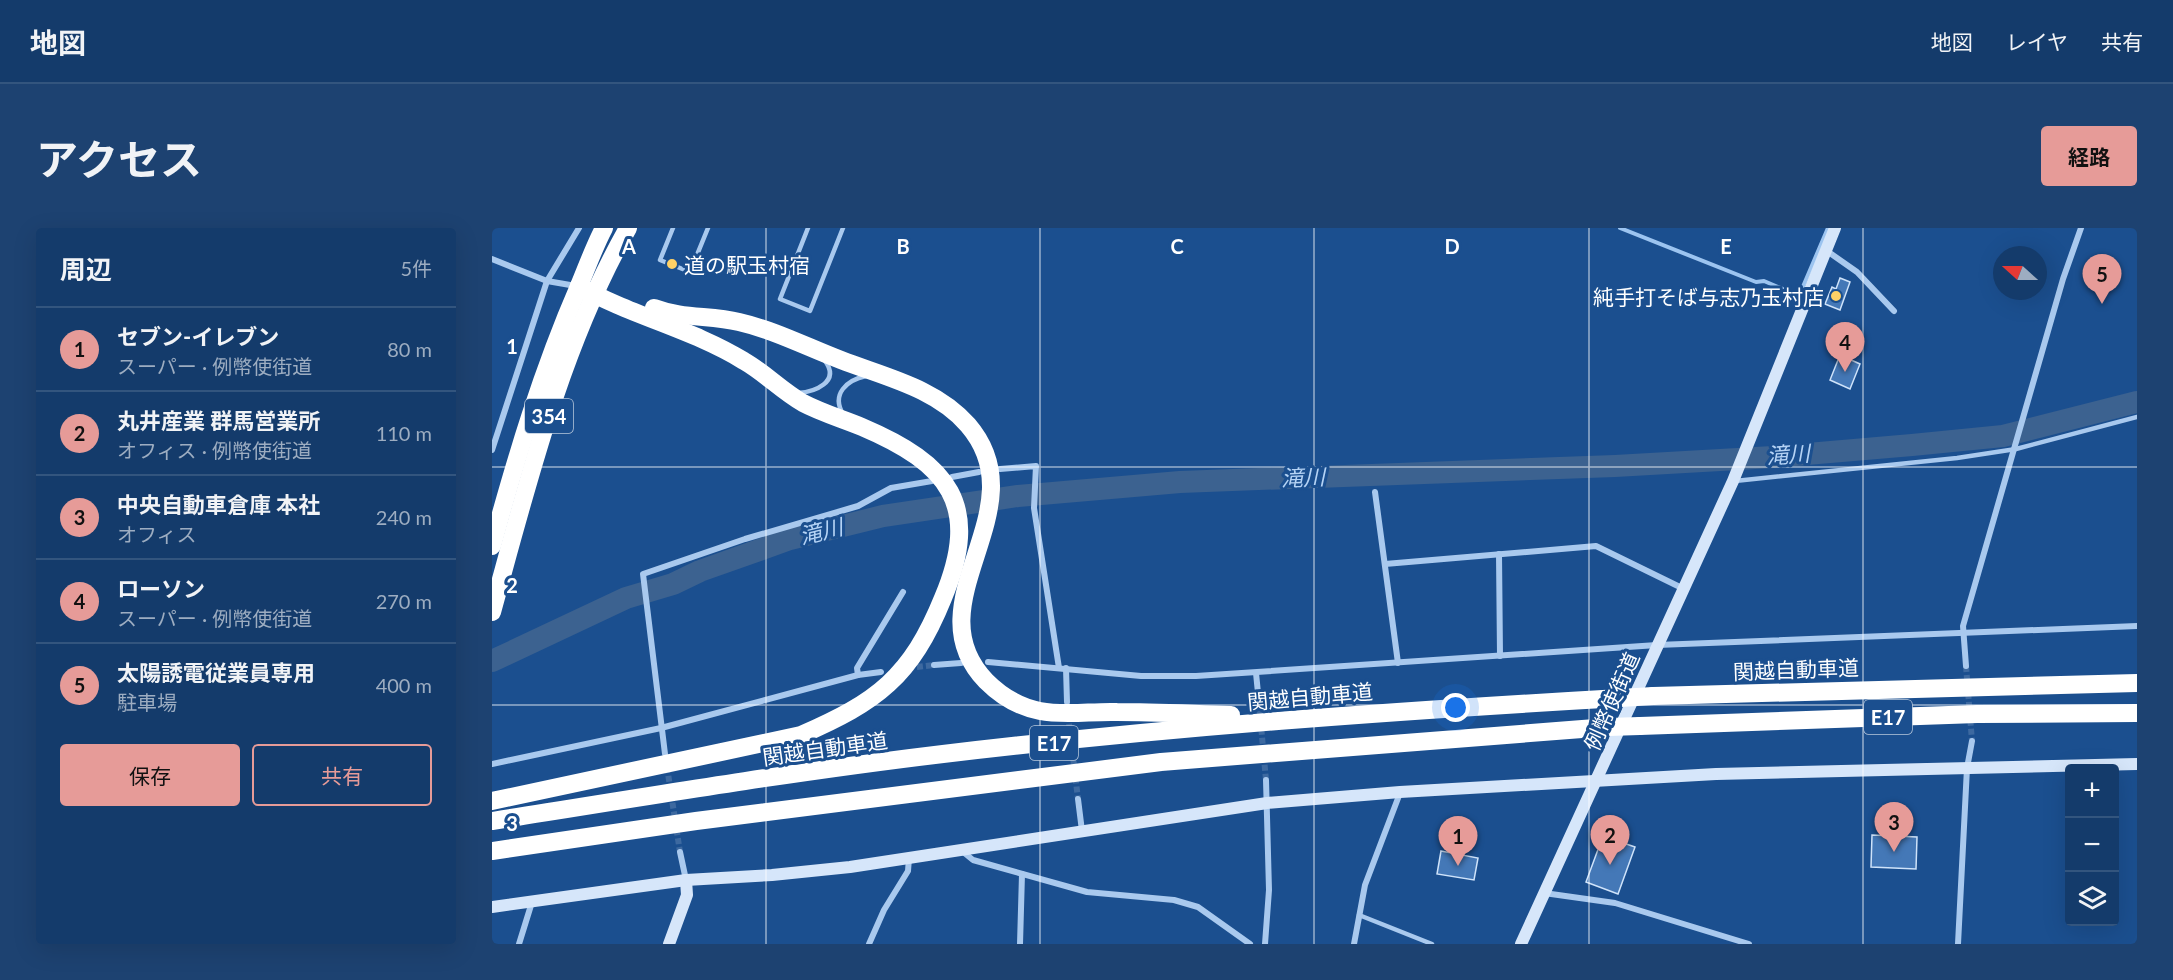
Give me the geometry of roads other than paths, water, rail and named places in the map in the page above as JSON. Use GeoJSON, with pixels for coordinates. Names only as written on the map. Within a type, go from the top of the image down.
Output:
{"type":"FeatureCollection","features":[{"type":"Feature","properties":{"kind":"highway","name":"354"},"geometry":{"type":"LineString","coordinates":[[492,546],[520,443],[579,286],[604,228]]}},
{"type":"Feature","properties":{"kind":"highway","name":"354"},"geometry":{"type":"LineString","coordinates":[[492,612],[544,432],[598,291],[628,228]]}},
{"type":"Feature","properties":{"kind":"highway"},"geometry":{"type":"LineString","coordinates":[[579,286],[670,314],[738,322],[920,390],[954,410],[980,441],[990,471],[992,495],[986,527],[964,590],[962,632],[968,652],[979,673],[1004,697],[1021,706],[1056,712],[1310,717]]}},
{"type":"Feature","properties":{"kind":"highway"},"geometry":{"type":"LineString","coordinates":[[492,801],[801,735],[846,716],[870,701],[891,683],[909,661],[939,609],[958,555],[961,530],[953,498],[943,480],[917,453],[816,409],[787,393],[744,360],[598,291]]}},
{"type":"Feature","properties":{"kind":"highway","name":"関越自動車道"},"geometry":{"type":"LineString","coordinates":[[492,821],[693,788],[943,754],[1310,717],[1653,696],[2137,683]]}},
{"type":"Feature","properties":{"kind":"highway","name":"E17"},"geometry":{"type":"LineString","coordinates":[[492,850],[696,821],[1161,762],[1608,727],[1977,714],[2137,713]]}},
{"type":"Feature","properties":{"kind":"street"},"geometry":{"type":"LineString","coordinates":[[492,450],[547,281],[579,228]]}},
{"type":"Feature","properties":{"kind":"street"},"geometry":{"type":"LineString","coordinates":[[1836,228],[1826,250],[1857,272],[1894,311]]}},
{"type":"Feature","properties":{"kind":"street"},"geometry":{"type":"LineString","coordinates":[[1966,666],[1963,626],[2063,279],[2081,228]]}},
{"type":"Feature","properties":{"kind":"street","name":"例幣使街道"},"geometry":{"type":"LineString","coordinates":[[1521,944],[1734,478],[1826,250]]}},
{"type":"Feature","properties":{"kind":"street"},"geometry":{"type":"LineString","coordinates":[[492,258],[547,281],[579,286]]}},
{"type":"Feature","properties":{"kind":"street"},"geometry":{"type":"LineString","coordinates":[[665,754],[644,574],[745,539],[858,506],[891,488],[990,471],[1036,466],[1034,508],[1067,702]]}},
{"type":"Feature","properties":{"kind":"street"},"geometry":{"type":"LineString","coordinates":[[1375,492],[1398,663]]}},
{"type":"Feature","properties":{"kind":"street"},"geometry":{"type":"LineString","coordinates":[[1385,564],[1596,546],[1684,589]]}},
{"type":"Feature","properties":{"kind":"street"},"geometry":{"type":"LineString","coordinates":[[1499,554],[1500,656]]}},
{"type":"Feature","properties":{"kind":"street"},"geometry":{"type":"LineString","coordinates":[[858,675],[857,668],[903,592]]}},
{"type":"Feature","properties":{"kind":"street"},"geometry":{"type":"LineString","coordinates":[[988,662],[1141,676],[1256,673],[1657,645],[1963,635],[2137,626]]}},
{"type":"Feature","properties":{"kind":"street"},"geometry":{"type":"LineString","coordinates":[[934,665],[961,663]]}},
{"type":"Feature","properties":{"kind":"street"},"geometry":{"type":"LineString","coordinates":[[492,764],[661,728],[858,675],[880,672]]}},
{"type":"Feature","properties":{"kind":"street"},"geometry":{"type":"LineString","coordinates":[[1256,673],[1258,693]]}},
{"type":"Feature","properties":{"kind":"street"},"geometry":{"type":"LineString","coordinates":[[1958,944],[1967,768],[1972,741]]}},
{"type":"Feature","properties":{"kind":"street"},"geometry":{"type":"LineString","coordinates":[[492,908],[686,880],[772,875],[909,858],[960,848],[1267,803],[1400,792],[1716,774],[2137,764]]}},
{"type":"Feature","properties":{"kind":"street"},"geometry":{"type":"LineString","coordinates":[[1265,944],[1269,890],[1266,780]]}},
{"type":"Feature","properties":{"kind":"street"},"geometry":{"type":"LineString","coordinates":[[1354,944],[1365,885],[1400,792]]}},
{"type":"Feature","properties":{"kind":"street"},"geometry":{"type":"LineString","coordinates":[[1078,799],[1083,831]]}},
{"type":"Feature","properties":{"kind":"street"},"geometry":{"type":"LineString","coordinates":[[960,848],[974,860],[1087,892],[1174,900],[1198,907],[1250,944]]}},
{"type":"Feature","properties":{"kind":"street"},"geometry":{"type":"LineString","coordinates":[[669,944],[687,895],[680,852]]}},
{"type":"Feature","properties":{"kind":"street"},"geometry":{"type":"LineString","coordinates":[[869,944],[884,910],[908,871],[909,858]]}},
{"type":"Feature","properties":{"kind":"street"},"geometry":{"type":"LineString","coordinates":[[1020,944],[1022,874]]}},
{"type":"Feature","properties":{"kind":"street"},"geometry":{"type":"LineString","coordinates":[[1544,893],[1615,903],[1749,944]]}},
{"type":"Feature","properties":{"kind":"street"},"geometry":{"type":"LineString","coordinates":[[519,944],[532,901]]}},
{"type":"Feature","properties":{"kind":"lane"},"geometry":{"type":"LineString","coordinates":[[673,228],[660,260],[690,272],[708,228]]}},
{"type":"Feature","properties":{"kind":"lane"},"geometry":{"type":"LineString","coordinates":[[808,228],[780,299],[810,311],[843,228]]}},
{"type":"Feature","properties":{"kind":"lane"},"geometry":{"type":"LineString","coordinates":[[787,393],[814,391],[827,382],[828,365],[810,348]]}},
{"type":"Feature","properties":{"kind":"lane"},"geometry":{"type":"LineString","coordinates":[[850,423],[838,404],[842,388],[848,382],[878,373]]}},
{"type":"Feature","properties":{"kind":"lane"},"geometry":{"type":"LineString","coordinates":[[1734,478],[1904,465],[2016,446],[2137,417]]}},
{"type":"Feature","properties":{"kind":"lane"},"geometry":{"type":"LineString","coordinates":[[1359,915],[1432,944]]}},
{"type":"Feature","properties":{"kind":"waterway"},"geometry":{"type":"LineString","coordinates":[[1620,228],[1756,282],[1764,281],[1799,296],[1828,228]]}},
{"type":"Feature","properties":{"kind":"waterway","name":"滝川"},"geometry":{"type":"LineString","coordinates":[[492,661],[626,598],[673,584],[700,571],[790,539],[883,516],[1018,496],[1180,482],[1615,466],[1773,457],[1912,445],[2003,436],[2137,402]]}},
{"type":"Feature","properties":{"kind":"tunnel"},"geometry":{"type":"LineString","coordinates":[[908,668],[934,665]]}},
{"type":"Feature","properties":{"kind":"tunnel"},"geometry":{"type":"LineString","coordinates":[[1966,666],[1972,741]]}},
{"type":"Feature","properties":{"kind":"tunnel"},"geometry":{"type":"LineString","coordinates":[[1258,693],[1266,780]]}},
{"type":"Feature","properties":{"kind":"tunnel"},"geometry":{"type":"LineString","coordinates":[[1068,715],[1078,799]]}},
{"type":"Feature","properties":{"kind":"tunnel"},"geometry":{"type":"LineString","coordinates":[[667,767],[680,852]]}},
{"type":"Feature","properties":{"kind":"place","name":"道の駅玉村宿"},"geometry":{"type":"Point","coordinates":[672,264]}},
{"type":"Feature","properties":{"kind":"place","name":"純手打そば与志乃玉村店"},"geometry":{"type":"Point","coordinates":[1836,296]}},
{"type":"Feature","properties":{"kind":"place","name":"太陽誘電従業員専用"},"geometry":{"type":"Point","coordinates":[2102,304]}},
{"type":"Feature","properties":{"kind":"place","name":"ローソン"},"geometry":{"type":"Point","coordinates":[1845,372]}},
{"type":"Feature","properties":{"kind":"place","name":"中央自動車倉庫 本社"},"geometry":{"type":"Point","coordinates":[1894,852]}},
{"type":"Feature","properties":{"kind":"place","name":"丸井産業 群馬営業所"},"geometry":{"type":"Point","coordinates":[1610,865]}},
{"type":"Feature","properties":{"kind":"place","name":"セブン-イレブン"},"geometry":{"type":"Point","coordinates":[1458,866]}}]}
